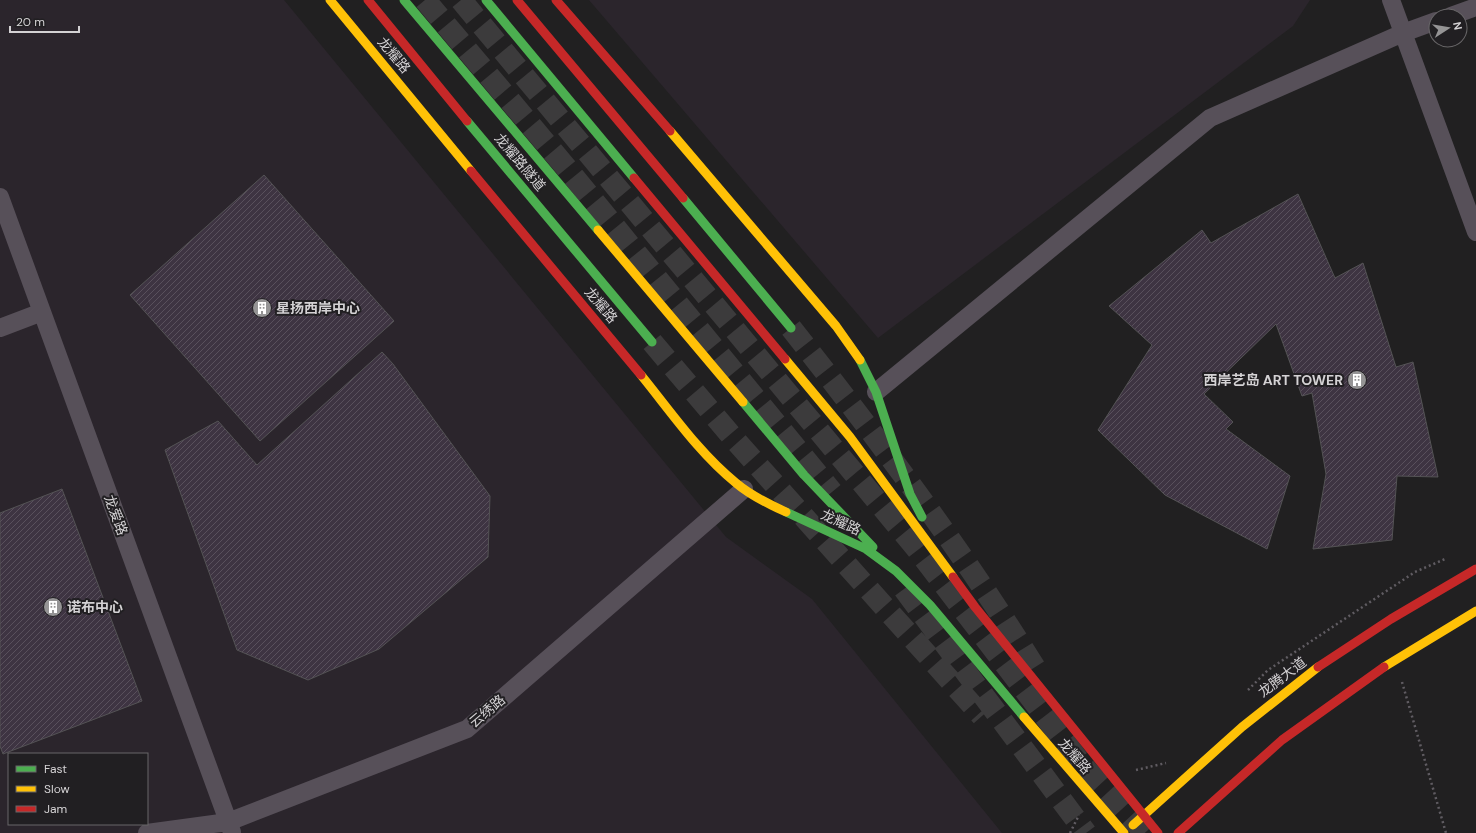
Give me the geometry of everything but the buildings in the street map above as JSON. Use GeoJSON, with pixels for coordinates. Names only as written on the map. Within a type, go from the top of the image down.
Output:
{"type":"FeatureCollection","features":[{"type":"Feature","properties":{"kind":"main road","name":"龙耀路"},"geometry":{"type":"LineString","coordinates":[[330,0],[706,454],[736,483],[765,502],[793,517],[866,549],[896,571]]}},
{"type":"Feature","properties":{"kind":"main road","name":"龙耀路隧道"},"geometry":{"type":"LineString","coordinates":[[368,0],[448,99],[652,342]]}},
{"type":"Feature","properties":{"kind":"main road","name":"龙耀路"},"geometry":{"type":"LineString","coordinates":[[404,0],[804,475],[930,606],[1013,705],[1124,833]]}},
{"type":"Feature","properties":{"kind":"main road","name":"龙耀路"},"geometry":{"type":"LineString","coordinates":[[486,0],[850,436],[975,607],[1158,833]]}},
{"type":"Feature","properties":{"kind":"main road"},"geometry":{"type":"LineString","coordinates":[[516,0],[791,328]]}},
{"type":"Feature","properties":{"kind":"main road","name":"龙耀路"},"geometry":{"type":"LineString","coordinates":[[556,0],[737,208],[836,326],[863,364],[876,392],[910,494],[933,538],[975,607]]}},
{"type":"Feature","properties":{"kind":"main road","name":"龙腾大道"},"geometry":{"type":"LineString","coordinates":[[1124,833],[1258,713],[1319,667],[1376,628],[1476,569]]}},
{"type":"Feature","properties":{"kind":"main road"},"geometry":{"type":"LineString","coordinates":[[1178,833],[1281,741],[1340,697],[1395,659],[1476,611]]}},
{"type":"Feature","properties":{"kind":"street"},"geometry":{"type":"LineString","coordinates":[[1391,0],[1476,232]]}},
{"type":"Feature","properties":{"kind":"street"},"geometry":{"type":"LineString","coordinates":[[876,392],[1210,118],[1403,33],[1428,24]]}},
{"type":"Feature","properties":{"kind":"street","name":"龙爱路"},"geometry":{"type":"LineString","coordinates":[[0,197],[230,827]]}},
{"type":"Feature","properties":{"kind":"street"},"geometry":{"type":"LineString","coordinates":[[0,328],[42,312]]}},
{"type":"Feature","properties":{"kind":"street","name":"云绣路"},"geometry":{"type":"LineString","coordinates":[[148,833],[230,827],[467,729],[744,489]]}},
{"type":"Feature","properties":{"kind":"path"},"geometry":{"type":"LineString","coordinates":[[1396,686],[1409,677]]}},
{"type":"Feature","properties":{"kind":"path"},"geometry":{"type":"LineString","coordinates":[[1402,681],[1446,833]]}},
{"type":"Feature","properties":{"kind":"shaded area"},"geometry":{"type":"Polygon","coordinates":[[[0,0],[284,0],[726,537],[812,599],[1002,833],[0,833],[0,0]]]}},
{"type":"Feature","properties":{"kind":"shaded area"},"geometry":{"type":"Polygon","coordinates":[[[589,0],[1310,0],[1293,26],[878,338],[589,0]]]}},
{"type":"Feature","properties":{"kind":"tunnel"},"geometry":{"type":"LineString","coordinates":[[425,0],[564,165],[832,492]]}},
{"type":"Feature","properties":{"kind":"tunnel"},"geometry":{"type":"LineString","coordinates":[[461,0],[917,549],[1083,766],[1145,833]]}},
{"type":"Feature","properties":{"kind":"tunnel"},"geometry":{"type":"LineString","coordinates":[[791,328],[889,455],[920,498],[982,586],[1040,676]]}},
{"type":"Feature","properties":{"kind":"tunnel"},"geometry":{"type":"LineString","coordinates":[[652,342],[735,440],[982,716]]}},
{"type":"Feature","properties":{"kind":"tunnel"},"geometry":{"type":"LineString","coordinates":[[904,589],[1086,833]]}},
{"type":"Feature","properties":{"kind":"traffic: fast"},"geometry":{"type":"LineString","coordinates":[[404,0],[598,230]]}},
{"type":"Feature","properties":{"kind":"traffic: fast"},"geometry":{"type":"LineString","coordinates":[[486,0],[634,178]]}},
{"type":"Feature","properties":{"kind":"traffic: fast"},"geometry":{"type":"LineString","coordinates":[[467,121],[652,342]]}},
{"type":"Feature","properties":{"kind":"traffic: fast"},"geometry":{"type":"LineString","coordinates":[[683,198],[791,328]]}},
{"type":"Feature","properties":{"kind":"traffic: fast"},"geometry":{"type":"LineString","coordinates":[[860,360],[876,392],[910,494],[922,517]]}},
{"type":"Feature","properties":{"kind":"traffic: fast"},"geometry":{"type":"LineString","coordinates":[[743,402],[804,475],[873,547]]}},
{"type":"Feature","properties":{"kind":"traffic: fast"},"geometry":{"type":"LineString","coordinates":[[786,512],[866,549],[896,571],[930,605],[1024,717]]}},
{"type":"Feature","properties":{"kind":"traffic: slow"},"geometry":{"type":"LineString","coordinates":[[330,0],[471,171]]}},
{"type":"Feature","properties":{"kind":"traffic: slow"},"geometry":{"type":"LineString","coordinates":[[670,131],[836,326],[860,360]]}},
{"type":"Feature","properties":{"kind":"traffic: slow"},"geometry":{"type":"LineString","coordinates":[[598,230],[743,402]]}},
{"type":"Feature","properties":{"kind":"traffic: slow"},"geometry":{"type":"LineString","coordinates":[[785,359],[850,437],[953,577]]}},
{"type":"Feature","properties":{"kind":"traffic: slow"},"geometry":{"type":"LineString","coordinates":[[641,375],[686,432],[710,459],[747,491],[786,512]]}},
{"type":"Feature","properties":{"kind":"traffic: slow"},"geometry":{"type":"LineString","coordinates":[[1384,667],[1476,611]]}},
{"type":"Feature","properties":{"kind":"traffic: slow"},"geometry":{"type":"LineString","coordinates":[[1133,825],[1242,727],[1318,667]]}},
{"type":"Feature","properties":{"kind":"traffic: slow"},"geometry":{"type":"LineString","coordinates":[[1024,717],[1124,833]]}},
{"type":"Feature","properties":{"kind":"traffic: jam"},"geometry":{"type":"LineString","coordinates":[[368,0],[467,121]]}},
{"type":"Feature","properties":{"kind":"traffic: jam"},"geometry":{"type":"LineString","coordinates":[[517,0],[683,198]]}},
{"type":"Feature","properties":{"kind":"traffic: jam"},"geometry":{"type":"LineString","coordinates":[[556,0],[670,131]]}},
{"type":"Feature","properties":{"kind":"traffic: jam"},"geometry":{"type":"LineString","coordinates":[[471,171],[641,375]]}},
{"type":"Feature","properties":{"kind":"traffic: jam"},"geometry":{"type":"LineString","coordinates":[[634,178],[785,359]]}},
{"type":"Feature","properties":{"kind":"traffic: jam"},"geometry":{"type":"LineString","coordinates":[[1318,667],[1391,619],[1476,569]]}},
{"type":"Feature","properties":{"kind":"traffic: jam"},"geometry":{"type":"LineString","coordinates":[[953,577],[975,607],[1158,833]]}},
{"type":"Feature","properties":{"kind":"traffic: jam"},"geometry":{"type":"LineString","coordinates":[[1178,833],[1282,740],[1384,667]]}},
{"type":"Feature","properties":{"kind":"place","name":"星扬西岸中心"},"geometry":{"type":"Point","coordinates":[262,308]}},
{"type":"Feature","properties":{"kind":"place","name":"西岸艺岛 ART TOWER"},"geometry":{"type":"Point","coordinates":[1357,380]}},
{"type":"Feature","properties":{"kind":"place","name":"诺布中心"},"geometry":{"type":"Point","coordinates":[53,607]}}]}
